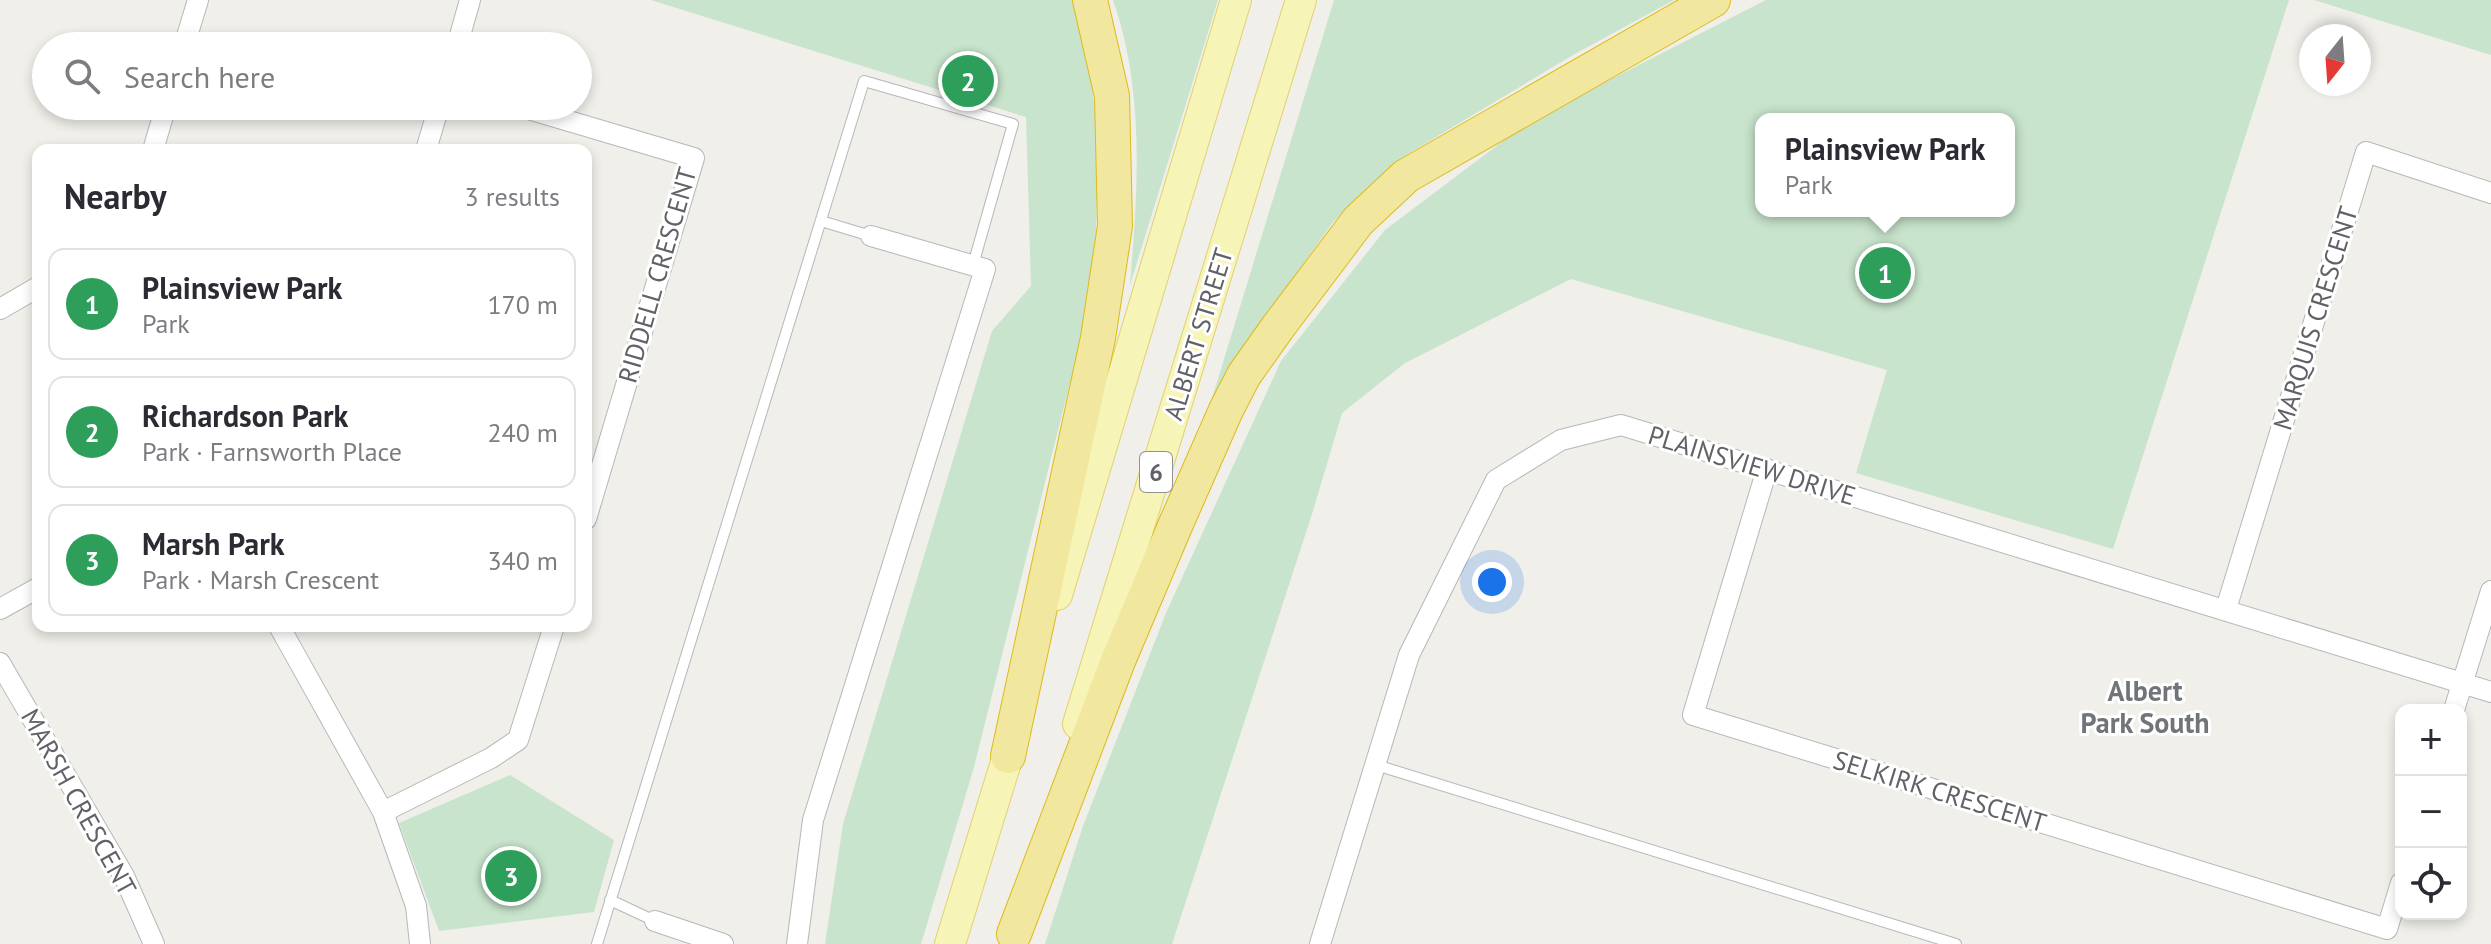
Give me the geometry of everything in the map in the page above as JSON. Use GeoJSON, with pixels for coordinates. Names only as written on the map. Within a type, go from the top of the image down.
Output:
{"type":"FeatureCollection","features":[{"type":"Feature","properties":{"kind":"highway"},"geometry":{"type":"LineString","coordinates":[[1008,756],[1098,338],[1115,226],[1112,96],[1090,0]]}},
{"type":"Feature","properties":{"kind":"highway"},"geometry":{"type":"LineString","coordinates":[[1012,939],[1118,661],[1175,526],[1244,375],[1278,327],[1358,221],[1406,176],[1713,0]]}},
{"type":"Feature","properties":{"kind":"main road","name":"6"},"geometry":{"type":"LineString","coordinates":[[950,944],[1236,0]]}},
{"type":"Feature","properties":{"kind":"main road","name":"ALBERT STREET"},"geometry":{"type":"LineString","coordinates":[[1012,939],[1301,0]]}},
{"type":"Feature","properties":{"kind":"street"},"geometry":{"type":"LineString","coordinates":[[188,32],[198,0]]}},
{"type":"Feature","properties":{"kind":"street"},"geometry":{"type":"LineString","coordinates":[[461,32],[470,0]]}},
{"type":"Feature","properties":{"kind":"street"},"geometry":{"type":"LineString","coordinates":[[155,144],[162,120]]}},
{"type":"Feature","properties":{"kind":"street"},"geometry":{"type":"LineString","coordinates":[[428,144],[435,120]]}},
{"type":"Feature","properties":{"kind":"street","name":"RIDDELL CRESCENT"},"geometry":{"type":"LineString","coordinates":[[565,120],[694,158],[592,499]]}},
{"type":"Feature","properties":{"kind":"street","name":"MARQUIS CRESCENT"},"geometry":{"type":"LineString","coordinates":[[2226,609],[2366,152],[2491,193]]}},
{"type":"Feature","properties":{"kind":"street"},"geometry":{"type":"LineString","coordinates":[[797,944],[813,820],[979,267],[871,236]]}},
{"type":"Feature","properties":{"kind":"street"},"geometry":{"type":"LineString","coordinates":[[0,309],[32,290]]}},
{"type":"Feature","properties":{"kind":"street","name":"PLAINSVIEW DRIVE"},"geometry":{"type":"LineString","coordinates":[[1320,944],[1409,655],[1496,480],[1561,440],[1621,425],[2491,692]]}},
{"type":"Feature","properties":{"kind":"street","name":"SELKIRK CRESCENT"},"geometry":{"type":"LineString","coordinates":[[1767,469],[1693,715],[2387,929],[2395,903]]}},
{"type":"Feature","properties":{"kind":"street"},"geometry":{"type":"LineString","coordinates":[[0,609],[32,591]]}},
{"type":"Feature","properties":{"kind":"street"},"geometry":{"type":"LineString","coordinates":[[2456,704],[2491,591]]}},
{"type":"Feature","properties":{"kind":"street"},"geometry":{"type":"LineString","coordinates":[[282,632],[383,812],[416,906],[420,944]]}},
{"type":"Feature","properties":{"kind":"street"},"geometry":{"type":"LineString","coordinates":[[383,812],[491,758],[518,740],[552,632]]}},
{"type":"Feature","properties":{"kind":"street","name":"MARSH CRESCENT"},"geometry":{"type":"LineString","coordinates":[[0,663],[124,876],[154,944]]}},
{"type":"Feature","properties":{"kind":"street"},"geometry":{"type":"LineString","coordinates":[[655,921],[723,944]]}},
{"type":"Feature","properties":{"kind":"lane"},"geometry":{"type":"LineString","coordinates":[[597,944],[864,81],[1013,124],[979,267]]}},
{"type":"Feature","properties":{"kind":"lane"},"geometry":{"type":"LineString","coordinates":[[821,221],[871,236]]}},
{"type":"Feature","properties":{"kind":"lane"},"geometry":{"type":"LineString","coordinates":[[1376,765],[1956,944]]}},
{"type":"Feature","properties":{"kind":"lane"},"geometry":{"type":"LineString","coordinates":[[610,900],[655,921]]}},
{"type":"Feature","properties":{"kind":"green space"},"geometry":{"type":"Polygon","coordinates":[[[651,0],[1077,0],[1081,10],[1099,138],[1094,286],[974,767],[921,944],[825,944],[843,824],[992,331],[1031,286],[1026,117],[651,0]]]}},
{"type":"Feature","properties":{"kind":"green space"},"geometry":{"type":"Polygon","coordinates":[[[1113,0],[1218,0],[1130,285],[1137,177],[1135,105],[1123,34],[1113,0]]]}},
{"type":"Feature","properties":{"kind":"green space"},"geometry":{"type":"Polygon","coordinates":[[[1334,0],[1674,0],[1573,55],[1401,158],[1333,222],[1235,359],[1202,431],[1334,0]]]}},
{"type":"Feature","properties":{"kind":"green space"},"geometry":{"type":"Polygon","coordinates":[[[1766,0],[2289,0],[2113,549],[1856,473],[1887,370],[1571,279],[1405,363],[1342,413],[1172,944],[1045,944],[1083,826],[1166,613],[1281,361],[1385,230],[1531,120],[1766,0]]]}},
{"type":"Feature","properties":{"kind":"green space"},"geometry":{"type":"Polygon","coordinates":[[[2314,0],[2491,0],[2491,55],[2314,0]]]}},
{"type":"Feature","properties":{"kind":"green space"},"geometry":{"type":"Polygon","coordinates":[[[510,775],[614,840],[594,912],[439,931],[399,823],[510,775]]]}},
{"type":"Feature","properties":{"kind":"place","name":"Richardson Park"},"geometry":{"type":"Point","coordinates":[968,81]}},
{"type":"Feature","properties":{"kind":"place","name":"Plainsview Park"},"geometry":{"type":"Point","coordinates":[1885,273]}},
{"type":"Feature","properties":{"kind":"place","name":"Marsh Park"},"geometry":{"type":"Point","coordinates":[511,876]}},
{"type":"Feature","properties":{"kind":"district","name":"Albert Park South"},"geometry":{"type":"Point","coordinates":[2145,706]}}]}
